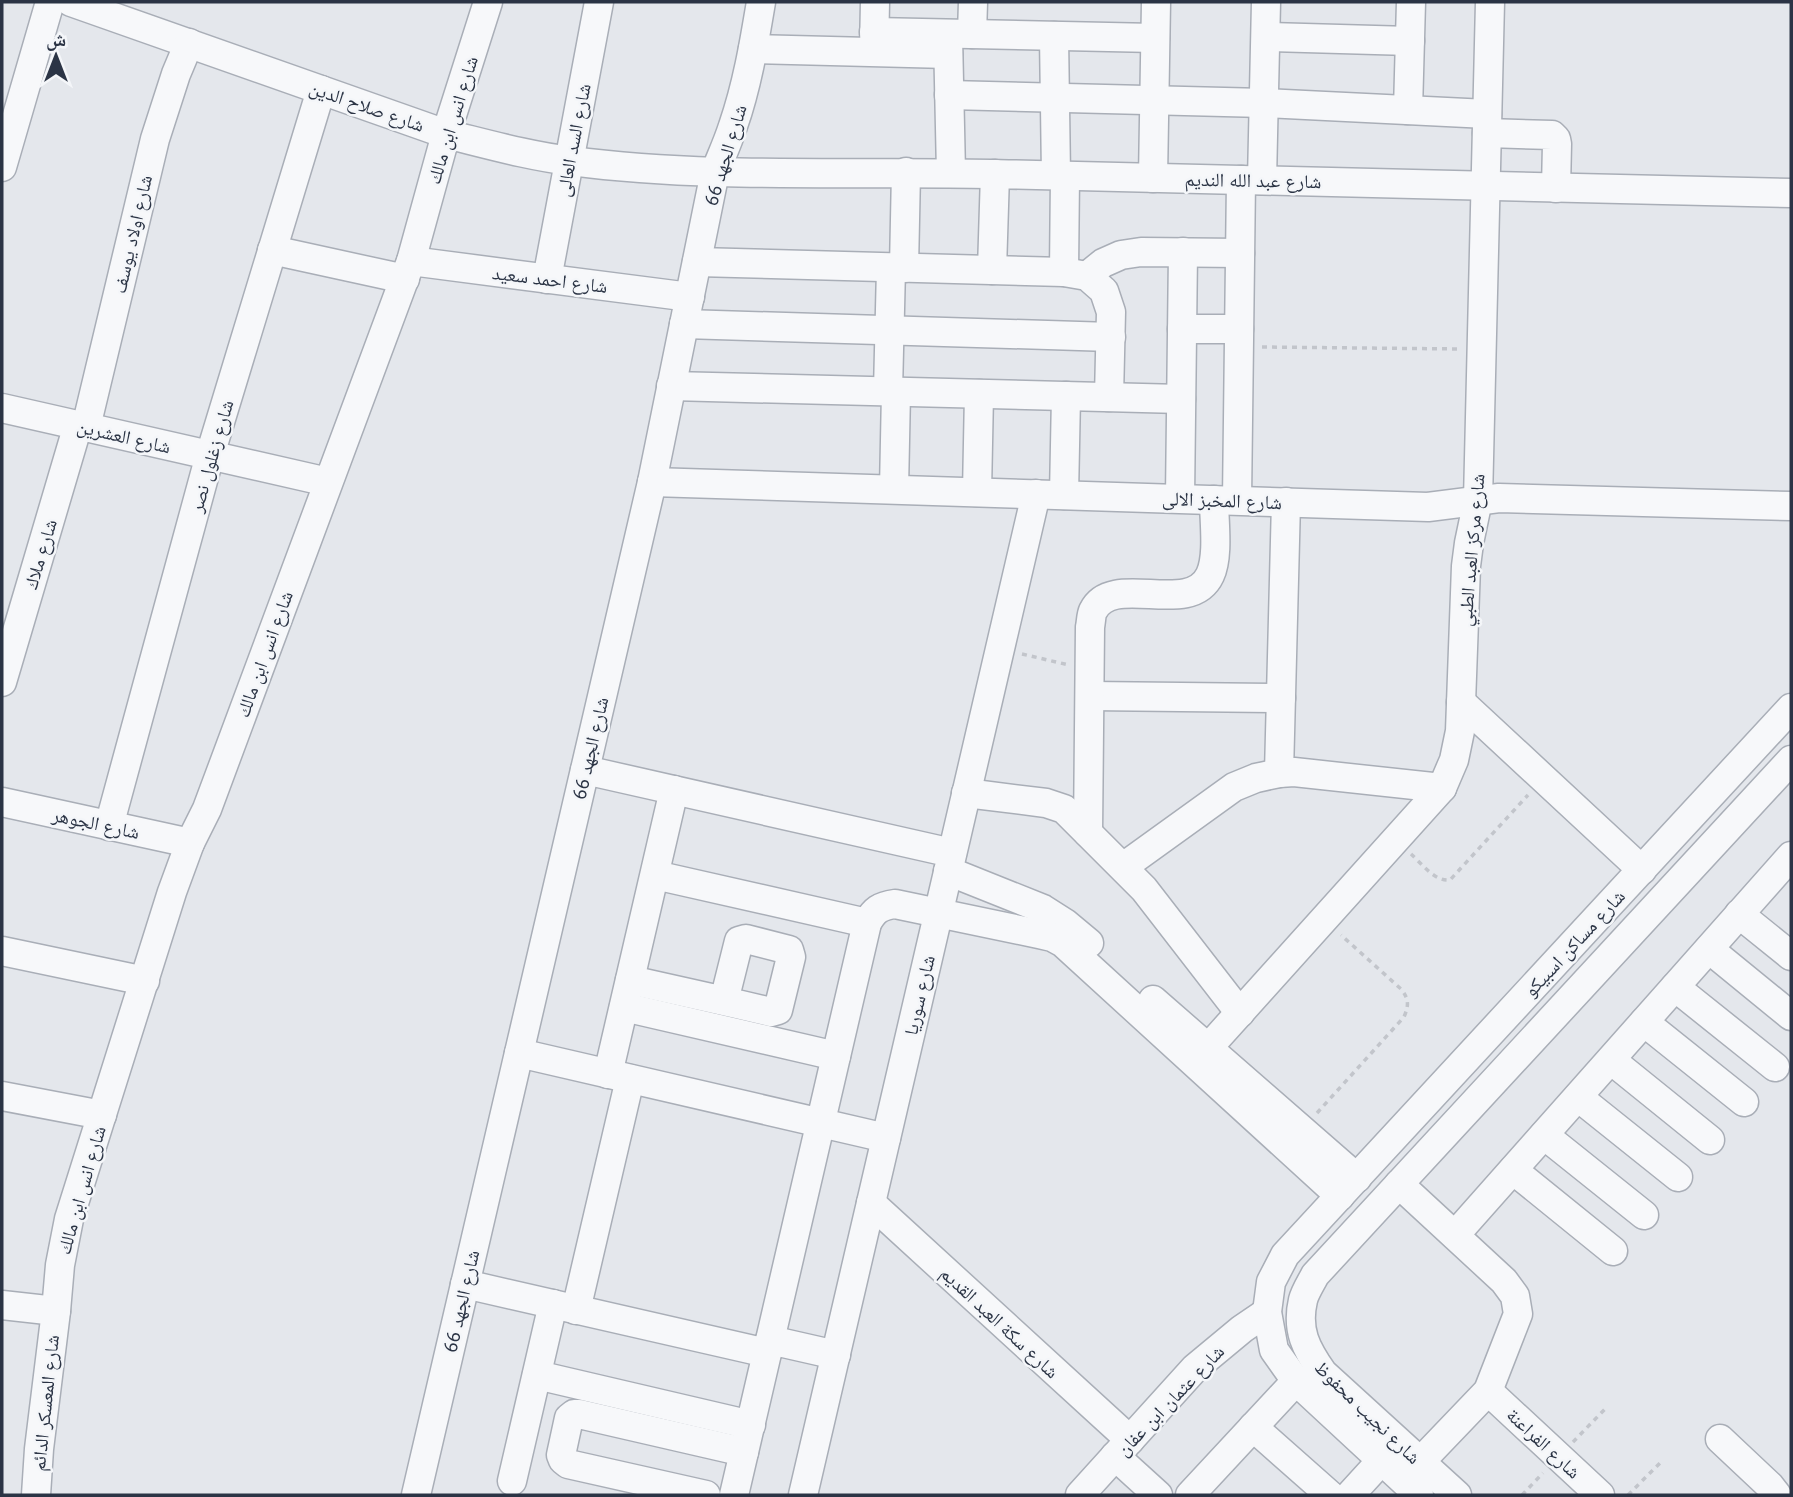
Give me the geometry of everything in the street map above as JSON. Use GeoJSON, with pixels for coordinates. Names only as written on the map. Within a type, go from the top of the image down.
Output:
{"type":"FeatureCollection","features":[{"type":"Feature","properties":{"kind":"street"},"geometry":{"type":"LineString","coordinates":[[2,167],[50,2]]}},
{"type":"Feature","properties":{"kind":"street","name":"شارع صلاح الدين"},"geometry":{"type":"LineString","coordinates":[[71,2],[446,134],[507,150],[569,161],[716,172]]}},
{"type":"Feature","properties":{"kind":"street","name":"شارع السد العالى"},"geometry":{"type":"LineString","coordinates":[[547,279],[599,2]]}},
{"type":"Feature","properties":{"kind":"street","name":"شارع الجهد 66"},"geometry":{"type":"LineString","coordinates":[[416,1495],[652,482],[716,172],[736,117],[753,49],[761,2]]}},
{"type":"Feature","properties":{"kind":"street"},"geometry":{"type":"LineString","coordinates":[[874,2],[874,42]]}},
{"type":"Feature","properties":{"kind":"street"},"geometry":{"type":"LineString","coordinates":[[951,173],[949,95],[956,41],[973,2]]}},
{"type":"Feature","properties":{"kind":"street"},"geometry":{"type":"LineString","coordinates":[[1153,178],[1156,2]]}},
{"type":"Feature","properties":{"kind":"street"},"geometry":{"type":"LineString","coordinates":[[1088,833],[1093,611],[1104,599],[1119,594],[1180,594],[1197,589],[1210,577],[1215,560],[1225,500],[1239,338],[1240,253],[1264,103],[1266,2]]}},
{"type":"Feature","properties":{"kind":"street"},"geometry":{"type":"LineString","coordinates":[[1408,110],[1410,2]]}},
{"type":"Feature","properties":{"kind":"street","name":"شارع مركز العبد الطبي"},"geometry":{"type":"LineString","coordinates":[[1208,1048],[1442,788],[1454,761],[1460,731],[1466,566],[1478,500],[1490,2]]}},
{"type":"Feature","properties":{"kind":"street","name":"شارع انس ابن مالك"},"geometry":{"type":"LineString","coordinates":[[56,1311],[60,1265],[69,1219],[172,892],[190,843],[207,809],[408,270],[485,3]]}},
{"type":"Feature","properties":{"kind":"street"},"geometry":{"type":"LineString","coordinates":[[753,49],[1054,36],[1155,38]]}},
{"type":"Feature","properties":{"kind":"street"},"geometry":{"type":"LineString","coordinates":[[1054,36],[1060,176],[1075,274]]}},
{"type":"Feature","properties":{"kind":"street"},"geometry":{"type":"LineString","coordinates":[[1266,37],[1410,41]]}},
{"type":"Feature","properties":{"kind":"street","name":"شارع اولاد يوسف"},"geometry":{"type":"LineString","coordinates":[[82,426],[155,139],[189,43]]}},
{"type":"Feature","properties":{"kind":"street","name":"شارع زغلول نصر"},"geometry":{"type":"LineString","coordinates":[[108,826],[210,455],[321,90]]}},
{"type":"Feature","properties":{"kind":"street"},"geometry":{"type":"LineString","coordinates":[[949,95],[1264,103],[1408,110],[1552,135],[1557,144],[1556,188]]}},
{"type":"Feature","properties":{"kind":"street","name":"شارع عبد الله النديم"},"geometry":{"type":"LineString","coordinates":[[716,172],[906,172],[1791,193]]}},
{"type":"Feature","properties":{"kind":"street"},"geometry":{"type":"LineString","coordinates":[[894,489],[889,330],[898,268],[906,172]]}},
{"type":"Feature","properties":{"kind":"street"},"geometry":{"type":"LineString","coordinates":[[992,270],[995,174]]}},
{"type":"Feature","properties":{"kind":"street","name":"شارع احمد سعيد"},"geometry":{"type":"LineString","coordinates":[[272,250],[408,270],[547,279],[687,311],[889,330],[1111,337]]}},
{"type":"Feature","properties":{"kind":"street"},"geometry":{"type":"LineString","coordinates":[[697,262],[1075,274],[1121,255],[1141,252],[1240,253]]}},
{"type":"Feature","properties":{"kind":"street"},"geometry":{"type":"LineString","coordinates":[[1180,499],[1183,252]]}},
{"type":"Feature","properties":{"kind":"street"},"geometry":{"type":"LineString","coordinates":[[1075,274],[1104,291],[1111,312],[1109,397]]}},
{"type":"Feature","properties":{"kind":"street"},"geometry":{"type":"LineString","coordinates":[[1181,329],[1239,338]]}},
{"type":"Feature","properties":{"kind":"street"},"geometry":{"type":"LineString","coordinates":[[671,386],[1181,399]]}},
{"type":"Feature","properties":{"kind":"street"},"geometry":{"type":"LineString","coordinates":[[977,492],[979,394]]}},
{"type":"Feature","properties":{"kind":"street"},"geometry":{"type":"LineString","coordinates":[[1063,495],[1066,396]]}},
{"type":"Feature","properties":{"kind":"street","name":"شارع العشرين"},"geometry":{"type":"LineString","coordinates":[[2,408],[328,482]]}},
{"type":"Feature","properties":{"kind":"street","name":"شارع ملاك"},"geometry":{"type":"LineString","coordinates":[[2,682],[82,426]]}},
{"type":"Feature","properties":{"kind":"street","name":"شارع المخبز الالى"},"geometry":{"type":"LineString","coordinates":[[652,482],[1428,507],[1499,498],[1791,506]]}},
{"type":"Feature","properties":{"kind":"street","name":"شارع سوريا"},"geometry":{"type":"LineString","coordinates":[[803,1495],[1035,494]]}},
{"type":"Feature","properties":{"kind":"street"},"geometry":{"type":"LineString","coordinates":[[1279,773],[1286,502]]}},
{"type":"Feature","properties":{"kind":"street"},"geometry":{"type":"LineString","coordinates":[[1090,683],[1281,698]]}},
{"type":"Feature","properties":{"kind":"street"},"geometry":{"type":"LineString","coordinates":[[1461,702],[1642,870]]}},
{"type":"Feature","properties":{"kind":"street","name":"شارع مساكن اسبيكو"},"geometry":{"type":"LineString","coordinates":[[1348,1187],[1791,708]]}},
{"type":"Feature","properties":{"kind":"street"},"geometry":{"type":"LineString","coordinates":[[584,770],[674,790],[950,862],[1043,909],[1065,923],[1302,1130],[1348,1187]]}},
{"type":"Feature","properties":{"kind":"street"},"geometry":{"type":"LineString","coordinates":[[1123,867],[1234,788],[1256,778],[1294,772],[1442,788]]}},
{"type":"Feature","properties":{"kind":"street","name":"شارع مساكن اسبيكو"},"geometry":{"type":"LineString","coordinates":[[1399,1184],[1786,774]]}},
{"type":"Feature","properties":{"kind":"street"},"geometry":{"type":"LineString","coordinates":[[512,1481],[537,1375],[565,1307],[619,1076],[624,1007],[674,790]]}},
{"type":"Feature","properties":{"kind":"street"},"geometry":{"type":"LineString","coordinates":[[966,793],[1055,805],[1064,809],[1144,889],[1240,1013]]}},
{"type":"Feature","properties":{"kind":"street","name":"شارع الجوهر"},"geometry":{"type":"LineString","coordinates":[[2,802],[190,843]]}},
{"type":"Feature","properties":{"kind":"street"},"geometry":{"type":"LineString","coordinates":[[1455,1236],[1739,914],[1785,873]]}},
{"type":"Feature","properties":{"kind":"street"},"geometry":{"type":"LineString","coordinates":[[655,875],[867,923]]}},
{"type":"Feature","properties":{"kind":"street"},"geometry":{"type":"LineString","coordinates":[[734,1495],[867,923],[873,913],[883,906],[895,904],[1052,937],[1063,943],[1348,1187]]}},
{"type":"Feature","properties":{"kind":"street"},"geometry":{"type":"LineString","coordinates":[[1739,914],[1791,956]]}},
{"type":"Feature","properties":{"kind":"street"},"geometry":{"type":"LineString","coordinates":[[1709,949],[1791,1016]]}},
{"type":"Feature","properties":{"kind":"street"},"geometry":{"type":"LineString","coordinates":[[2,951],[145,981]]}},
{"type":"Feature","properties":{"kind":"street"},"geometry":{"type":"LineString","coordinates":[[630,980],[724,1001]]}},
{"type":"Feature","properties":{"kind":"street"},"geometry":{"type":"LineString","coordinates":[[1675,987],[1775,1067]]}},
{"type":"Feature","properties":{"kind":"street"},"geometry":{"type":"LineString","coordinates":[[624,1007],[836,1056]]}},
{"type":"Feature","properties":{"kind":"street"},"geometry":{"type":"LineString","coordinates":[[1644,1022],[1744,1102]]}},
{"type":"Feature","properties":{"kind":"street"},"geometry":{"type":"LineString","coordinates":[[519,1053],[886,1138]]}},
{"type":"Feature","properties":{"kind":"street"},"geometry":{"type":"LineString","coordinates":[[1611,1060],[1710,1140]]}},
{"type":"Feature","properties":{"kind":"street"},"geometry":{"type":"LineString","coordinates":[[2,1096],[102,1115]]}},
{"type":"Feature","properties":{"kind":"street"},"geometry":{"type":"LineString","coordinates":[[1578,1097],[1678,1177]]}},
{"type":"Feature","properties":{"kind":"street"},"geometry":{"type":"LineString","coordinates":[[1544,1135],[1644,1215]]}},
{"type":"Feature","properties":{"kind":"street"},"geometry":{"type":"LineString","coordinates":[[1513,1170],[1612,1251]]}},
{"type":"Feature","properties":{"kind":"street"},"geometry":{"type":"LineString","coordinates":[[1399,1184],[1504,1281],[1515,1296],[1518,1314],[1488,1391],[1420,1462]]}},
{"type":"Feature","properties":{"kind":"street","name":"شارع نجيب محفوظ"},"geometry":{"type":"LineString","coordinates":[[1399,1184],[1315,1275],[1303,1299],[1301,1325],[1308,1351],[1323,1373],[1457,1495]]}},
{"type":"Feature","properties":{"kind":"street","name":"شارع نجيب محفوظ"},"geometry":{"type":"LineString","coordinates":[[1348,1187],[1286,1255],[1272,1282],[1267,1312],[1275,1350],[1296,1381],[1419,1495]]}},
{"type":"Feature","properties":{"kind":"street","name":"شارع سكة العبد القديم"},"geometry":{"type":"LineString","coordinates":[[871,1203],[1122,1448],[1158,1495]]}},
{"type":"Feature","properties":{"kind":"street"},"geometry":{"type":"LineString","coordinates":[[465,1284],[565,1307],[769,1347],[836,1355]]}},
{"type":"Feature","properties":{"kind":"street"},"geometry":{"type":"LineString","coordinates":[[2,1305],[56,1311]]}},
{"type":"Feature","properties":{"kind":"street","name":"شارع المعسكر الدائم"},"geometry":{"type":"LineString","coordinates":[[36,1495],[38,1449],[56,1311]]}},
{"type":"Feature","properties":{"kind":"street","name":"شارع عثمان ابن عفان"},"geometry":{"type":"LineString","coordinates":[[1083,1494],[1195,1368],[1234,1335],[1267,1312]]}},
{"type":"Feature","properties":{"kind":"street"},"geometry":{"type":"LineString","coordinates":[[537,1375],[751,1425]]}},
{"type":"Feature","properties":{"kind":"street"},"geometry":{"type":"LineString","coordinates":[[1191,1495],[1296,1381]]}},
{"type":"Feature","properties":{"kind":"street","name":"شارع الفراعنة"},"geometry":{"type":"LineString","coordinates":[[1488,1391],[1600,1495]]}},
{"type":"Feature","properties":{"kind":"street"},"geometry":{"type":"LineString","coordinates":[[706,1495],[568,1464],[561,1455],[569,1418],[579,1414],[744,1452]]}},
{"type":"Feature","properties":{"kind":"street"},"geometry":{"type":"LineString","coordinates":[[1253,1427],[1330,1495]]}},
{"type":"Feature","properties":{"kind":"street"},"geometry":{"type":"LineString","coordinates":[[1720,1439],[1777,1495]]}},
{"type":"Feature","properties":{"kind":"street"},"geometry":{"type":"LineString","coordinates":[[1350,1495],[1381,1461]]}},
{"type":"Feature","properties":{"kind":"path"},"geometry":{"type":"LineString","coordinates":[[1239,338],[1482,349]]}},
{"type":"Feature","properties":{"kind":"path"},"geometry":{"type":"LineString","coordinates":[[999,649],[1090,683]]}},
{"type":"Feature","properties":{"kind":"path"},"geometry":{"type":"LineString","coordinates":[[1395,840],[1437,877],[1450,880],[1543,778]]}},
{"type":"Feature","properties":{"kind":"path"},"geometry":{"type":"LineString","coordinates":[[1302,1130],[1404,1017],[1408,1008],[1407,997],[1401,989],[1324,920]]}},
{"type":"Feature","properties":{"kind":"path"},"geometry":{"type":"LineString","coordinates":[[1629,1495],[1662,1461]]}}]}
